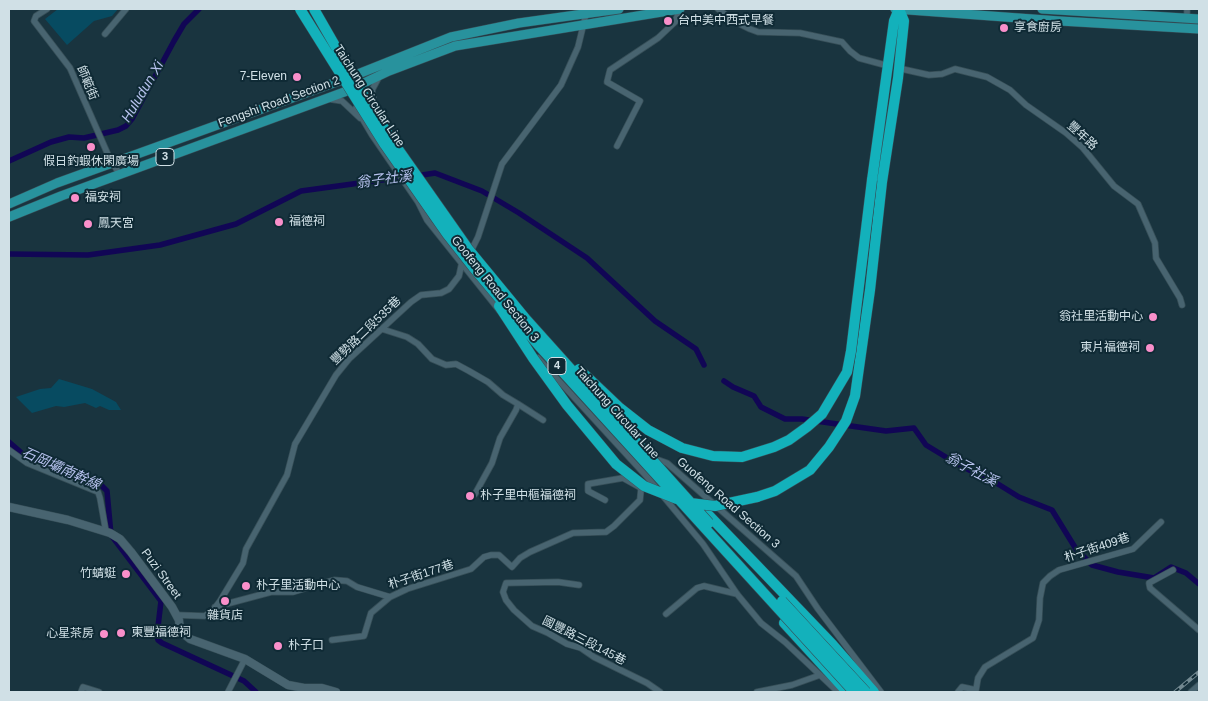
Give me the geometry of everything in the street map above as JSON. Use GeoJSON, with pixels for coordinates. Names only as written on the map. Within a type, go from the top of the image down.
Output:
{"type":"FeatureCollection","features":[{"type":"Feature","properties":{"kind":"highway","name":"Taichung Circular Line"},"geometry":{"type":"LineString","coordinates":[[300,9],[385,145],[447,234],[540,347],[854,692]]}},
{"type":"Feature","properties":{"kind":"highway","name":"Taichung Circular Line"},"geometry":{"type":"LineString","coordinates":[[314,9],[364,98],[469,250],[525,318],[716,530],[866,692]]}},
{"type":"Feature","properties":{"kind":"highway"},"geometry":{"type":"LineString","coordinates":[[525,318],[620,408],[648,430],[667,441],[694,452],[722,457],[742,457],[774,447],[798,434],[822,414],[847,372],[852,351],[877,181],[894,20],[899,9]]}},
{"type":"Feature","properties":{"kind":"highway"},"geometry":{"type":"LineString","coordinates":[[474,267],[533,358],[616,464],[644,486],[685,502],[715,506],[744,501],[775,491],[810,470],[829,447],[846,421],[855,396],[870,290],[877,181]]}},
{"type":"Feature","properties":{"kind":"highway"},"geometry":{"type":"LineString","coordinates":[[466,258],[541,350],[847,692]]}},
{"type":"Feature","properties":{"kind":"highway"},"geometry":{"type":"LineString","coordinates":[[654,459],[833,645],[874,692]]}},
{"type":"Feature","properties":{"kind":"main road","name":"Fengshi Road Section 2"},"geometry":{"type":"LineString","coordinates":[[9,204],[57,183],[353,76],[451,37],[585,11],[619,9]]}},
{"type":"Feature","properties":{"kind":"main road","name":"Fengshi Road Section 2"},"geometry":{"type":"LineString","coordinates":[[9,218],[61,196],[347,91],[381,75],[455,46],[680,9]]}},
{"type":"Feature","properties":{"kind":"main road"},"geometry":{"type":"LineString","coordinates":[[895,9],[1199,29]]}},
{"type":"Feature","properties":{"kind":"main road"},"geometry":{"type":"LineString","coordinates":[[1042,9],[1187,13],[1199,19]]}},
{"type":"Feature","properties":{"kind":"street","name":"師範街"},"geometry":{"type":"LineString","coordinates":[[47,9],[36,16],[34,21],[70,68],[84,102],[120,175]]}},
{"type":"Feature","properties":{"kind":"street"},"geometry":{"type":"LineString","coordinates":[[105,34],[126,9]]}},
{"type":"Feature","properties":{"kind":"street"},"geometry":{"type":"LineString","coordinates":[[617,146],[640,101],[607,82],[610,70],[658,38],[675,22],[680,9]]}},
{"type":"Feature","properties":{"kind":"street"},"geometry":{"type":"LineString","coordinates":[[718,9],[734,21],[758,32],[790,32],[842,42],[859,58],[885,65]]}},
{"type":"Feature","properties":{"kind":"street"},"geometry":{"type":"LineString","coordinates":[[1036,19],[1042,9]]}},
{"type":"Feature","properties":{"kind":"street","name":"豐勢路二段535巷"},"geometry":{"type":"LineString","coordinates":[[215,607],[243,563],[246,550],[287,475],[296,444],[336,375],[349,359],[411,302],[421,295],[441,293],[449,288],[459,276],[466,258],[478,238],[504,160],[561,85],[578,46],[584,25],[585,11]]}},
{"type":"Feature","properties":{"kind":"street"},"geometry":{"type":"LineString","coordinates":[[1116,24],[1118,12]]}},
{"type":"Feature","properties":{"kind":"street","name":"豐年路"},"geometry":{"type":"LineString","coordinates":[[902,69],[929,75],[942,74],[955,69],[987,77],[1010,90],[1026,105],[1066,133],[1083,148],[1114,186],[1138,204],[1155,244],[1156,258],[1180,298],[1182,305]]}},
{"type":"Feature","properties":{"kind":"street"},"geometry":{"type":"LineString","coordinates":[[378,117],[372,92],[375,81],[381,75]]}},
{"type":"Feature","properties":{"kind":"street","name":"Goofeng Road Section 3"},"geometry":{"type":"LineString","coordinates":[[353,76],[378,117],[420,178],[466,258],[525,343],[648,478],[703,544],[737,594],[761,622],[838,692]]}},
{"type":"Feature","properties":{"kind":"street"},"geometry":{"type":"LineString","coordinates":[[340,80],[364,122],[418,202],[432,213],[466,258]]}},
{"type":"Feature","properties":{"kind":"street"},"geometry":{"type":"LineString","coordinates":[[322,100],[332,99],[342,102],[364,122]]}},
{"type":"Feature","properties":{"kind":"street","name":"Guofeng Road Section 3"},"geometry":{"type":"LineString","coordinates":[[466,258],[654,459],[667,463],[796,576],[818,609],[881,692]]}},
{"type":"Feature","properties":{"kind":"street"},"geometry":{"type":"LineString","coordinates":[[382,329],[407,337],[418,344],[432,360],[446,365],[456,364],[469,370],[488,382],[503,395],[543,420]]}},
{"type":"Feature","properties":{"kind":"street"},"geometry":{"type":"LineString","coordinates":[[475,494],[492,463],[500,438],[518,404]]}},
{"type":"Feature","properties":{"kind":"street"},"geometry":{"type":"LineString","coordinates":[[9,450],[27,463],[98,492],[108,532]]}},
{"type":"Feature","properties":{"kind":"street"},"geometry":{"type":"LineString","coordinates":[[606,500],[588,491],[588,484],[623,478],[640,489],[648,478]]}},
{"type":"Feature","properties":{"kind":"street","name":"朴子街177巷"},"geometry":{"type":"LineString","coordinates":[[215,607],[271,592],[293,592],[334,580],[348,581],[357,587],[390,597],[471,569],[484,557],[491,555],[499,555],[512,566],[530,552],[573,533],[606,532],[640,500],[640,489]]}},
{"type":"Feature","properties":{"kind":"street","name":"Puzi Street"},"geometry":{"type":"LineString","coordinates":[[9,507],[68,520],[108,532],[120,539],[172,607],[179,620],[180,630],[190,639],[245,659],[288,685],[304,688],[322,688],[336,692]]}},
{"type":"Feature","properties":{"kind":"street","name":"朴子街409巷"},"geometry":{"type":"LineString","coordinates":[[958,692],[962,687],[976,690],[978,678],[985,667],[1033,638],[1039,620],[1043,583],[1050,576],[1059,570],[1133,549],[1161,522]]}},
{"type":"Feature","properties":{"kind":"street"},"geometry":{"type":"LineString","coordinates":[[1174,570],[1149,583],[1150,588],[1199,630]]}},
{"type":"Feature","properties":{"kind":"street","name":"國豐路三段145巷"},"geometry":{"type":"LineString","coordinates":[[579,585],[558,582],[506,583],[503,592],[506,600],[514,610],[532,626],[568,644],[581,648],[594,657],[647,683],[660,692]]}},
{"type":"Feature","properties":{"kind":"street"},"geometry":{"type":"LineString","coordinates":[[666,614],[697,588],[704,586],[737,594]]}},
{"type":"Feature","properties":{"kind":"street"},"geometry":{"type":"LineString","coordinates":[[332,640],[364,636],[368,627],[370,613],[390,597]]}},
{"type":"Feature","properties":{"kind":"street"},"geometry":{"type":"LineString","coordinates":[[176,615],[204,616],[215,607]]}},
{"type":"Feature","properties":{"kind":"street"},"geometry":{"type":"LineString","coordinates":[[228,692],[245,659]]}},
{"type":"Feature","properties":{"kind":"street"},"geometry":{"type":"LineString","coordinates":[[757,692],[792,685],[820,675]]}},
{"type":"Feature","properties":{"kind":"street"},"geometry":{"type":"LineString","coordinates":[[1191,692],[1199,685]]}},
{"type":"Feature","properties":{"kind":"street"},"geometry":{"type":"LineString","coordinates":[[81,692],[83,687],[100,692]]}},
{"type":"Feature","properties":{"kind":"shaded area"},"geometry":{"type":"Polygon","coordinates":[[[58,9],[118,9],[112,16],[94,21],[67,45],[45,19],[58,9]]]}},
{"type":"Feature","properties":{"kind":"shaded area"},"geometry":{"type":"Polygon","coordinates":[[[59,379],[92,389],[116,402],[121,410],[109,410],[100,406],[96,408],[85,403],[64,407],[56,406],[32,413],[16,397],[40,389],[51,388],[59,379]]]}},
{"type":"Feature","properties":{"kind":"waterway","name":"Huludun Xi"},"geometry":{"type":"LineString","coordinates":[[9,161],[51,142],[69,137],[84,138],[118,130],[126,126],[132,119],[184,24],[199,9]]}},
{"type":"Feature","properties":{"kind":"waterway","name":"翁子社溪"},"geometry":{"type":"LineString","coordinates":[[416,176],[435,173],[482,191],[519,213],[587,258],[655,321],[696,349],[704,365]]}},
{"type":"Feature","properties":{"kind":"waterway","name":"翁子社溪"},"geometry":{"type":"LineString","coordinates":[[9,254],[88,255],[160,245],[236,224],[301,191],[404,177]]}},
{"type":"Feature","properties":{"kind":"waterway","name":"翁子社溪"},"geometry":{"type":"LineString","coordinates":[[724,381],[754,396],[761,407],[785,419],[802,419],[886,431],[914,428],[926,445],[959,465],[998,484],[1019,497],[1052,510],[1076,549],[1092,565],[1118,572],[1154,578],[1171,567],[1186,573],[1199,584]]}},
{"type":"Feature","properties":{"kind":"waterway","name":"石岡壩南幹線"},"geometry":{"type":"LineString","coordinates":[[9,442],[24,455],[100,484],[107,491],[111,535],[161,601],[158,640],[244,681],[256,692]]}},
{"type":"Feature","properties":{"kind":"railway"},"geometry":{"type":"LineString","coordinates":[[1175,692],[1199,672]]}},
{"type":"Feature","properties":{"kind":"place","name":"台中美中西式早餐"},"geometry":{"type":"Point","coordinates":[668,21]}},
{"type":"Feature","properties":{"kind":"place","name":"享食廚房"},"geometry":{"type":"Point","coordinates":[1004,28]}},
{"type":"Feature","properties":{"kind":"place","name":"7-Eleven"},"geometry":{"type":"Point","coordinates":[297,77]}},
{"type":"Feature","properties":{"kind":"place","name":"假日釣蝦休閑廣場"},"geometry":{"type":"Point","coordinates":[91,147]}},
{"type":"Feature","properties":{"kind":"place","name":"福安祠"},"geometry":{"type":"Point","coordinates":[75,198]}},
{"type":"Feature","properties":{"kind":"place","name":"福德祠"},"geometry":{"type":"Point","coordinates":[279,222]}},
{"type":"Feature","properties":{"kind":"place","name":"鳳天宮"},"geometry":{"type":"Point","coordinates":[88,224]}},
{"type":"Feature","properties":{"kind":"place","name":"翁社里活動中心"},"geometry":{"type":"Point","coordinates":[1153,317]}},
{"type":"Feature","properties":{"kind":"place","name":"東片福德祠"},"geometry":{"type":"Point","coordinates":[1150,348]}},
{"type":"Feature","properties":{"kind":"place","name":"朴子里中樞福德祠"},"geometry":{"type":"Point","coordinates":[470,496]}},
{"type":"Feature","properties":{"kind":"place","name":"竹蜻蜓"},"geometry":{"type":"Point","coordinates":[126,574]}},
{"type":"Feature","properties":{"kind":"place","name":"朴子里活動中心"},"geometry":{"type":"Point","coordinates":[246,586]}},
{"type":"Feature","properties":{"kind":"place","name":"雜貨店"},"geometry":{"type":"Point","coordinates":[225,601]}},
{"type":"Feature","properties":{"kind":"place","name":"東豐福德祠"},"geometry":{"type":"Point","coordinates":[121,633]}},
{"type":"Feature","properties":{"kind":"place","name":"心星茶房"},"geometry":{"type":"Point","coordinates":[104,634]}},
{"type":"Feature","properties":{"kind":"place","name":"朴子口"},"geometry":{"type":"Point","coordinates":[278,646]}}]}
